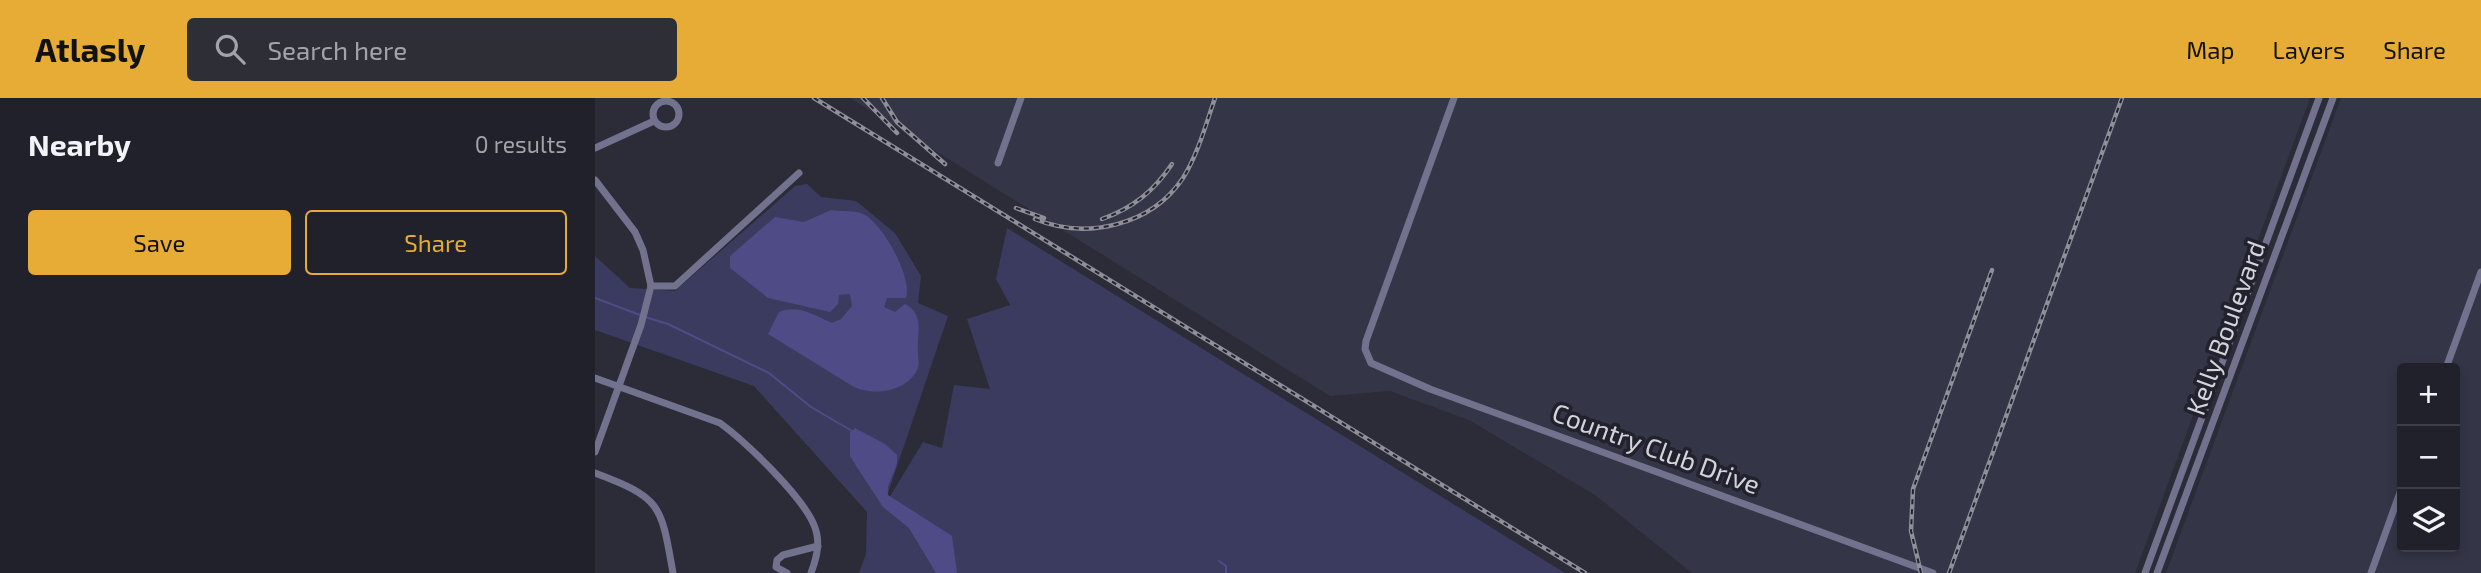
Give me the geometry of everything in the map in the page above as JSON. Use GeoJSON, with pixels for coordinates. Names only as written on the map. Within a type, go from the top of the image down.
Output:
{"type":"FeatureCollection","features":[{"type":"Feature","properties":{"kind":"street"},"geometry":{"type":"LineString","coordinates":[[998,163],[1021,98]]}},
{"type":"Feature","properties":{"kind":"street","name":"Country Club Drive"},"geometry":{"type":"LineString","coordinates":[[1454,98],[1366,341],[1368,358],[1387,372],[1430,389],[1933,573]]}},
{"type":"Feature","properties":{"kind":"street","name":"Kelly Boulevard"},"geometry":{"type":"LineString","coordinates":[[2157,573],[2333,98]]}},
{"type":"Feature","properties":{"kind":"street"},"geometry":{"type":"LineString","coordinates":[[2317,102],[2329,110]]}},
{"type":"Feature","properties":{"kind":"street","name":"Kelly Boulevard"},"geometry":{"type":"LineString","coordinates":[[2145,573],[2317,102]]}},
{"type":"Feature","properties":{"kind":"street"},"geometry":{"type":"LineString","coordinates":[[595,148],[654,121]]}},
{"type":"Feature","properties":{"kind":"street"},"geometry":{"type":"LineString","coordinates":[[651,286],[675,286],[799,173]]}},
{"type":"Feature","properties":{"kind":"street"},"geometry":{"type":"LineString","coordinates":[[595,180],[635,232],[643,250],[651,286],[638,336],[595,452]]}},
{"type":"Feature","properties":{"kind":"street"},"geometry":{"type":"LineString","coordinates":[[2279,205],[2292,210]]}},
{"type":"Feature","properties":{"kind":"street"},"geometry":{"type":"LineString","coordinates":[[2448,363],[2481,272]]}},
{"type":"Feature","properties":{"kind":"street"},"geometry":{"type":"LineString","coordinates":[[2222,359],[2235,364]]}},
{"type":"Feature","properties":{"kind":"street"},"geometry":{"type":"LineString","coordinates":[[595,378],[720,423],[737,435],[805,509],[815,526],[818,546],[811,573]]}},
{"type":"Feature","properties":{"kind":"street"},"geometry":{"type":"LineString","coordinates":[[595,472],[629,486],[655,505],[662,515],[673,573]]}},
{"type":"Feature","properties":{"kind":"street"},"geometry":{"type":"LineString","coordinates":[[2371,573],[2401,489]]}},
{"type":"Feature","properties":{"kind":"street"},"geometry":{"type":"LineString","coordinates":[[2164,521],[2175,525]]}},
{"type":"Feature","properties":{"kind":"street"},"geometry":{"type":"LineString","coordinates":[[787,573],[776,567],[777,560],[783,555],[818,546]]}},
{"type":"Feature","properties":{"kind":"shaded area"},"geometry":{"type":"Polygon","coordinates":[[[850,98],[2310,98],[2135,573],[1692,573],[1595,495],[1469,420],[1390,391],[1330,396],[850,98]]]}},
{"type":"Feature","properties":{"kind":"shaded area"},"geometry":{"type":"Polygon","coordinates":[[[2341,98],[2481,98],[2481,573],[2166,573],[2341,98]]]}},
{"type":"Feature","properties":{"kind":"shaded area"},"geometry":{"type":"Polygon","coordinates":[[[807,184],[821,197],[856,201],[895,233],[921,276],[918,303],[948,316],[883,508],[923,442],[942,448],[954,385],[990,389],[967,319],[1010,305],[996,279],[1007,228],[1565,573],[859,573],[866,554],[867,512],[754,386],[595,330],[595,256],[630,288],[675,291],[795,186],[807,184]]]}},
{"type":"Feature","properties":{"kind":"shaded area"},"geometry":{"type":"Polygon","coordinates":[[[831,210],[860,213],[871,219],[887,239],[905,278],[906,298],[887,298],[884,307],[895,312],[905,304],[916,314],[919,326],[919,363],[912,377],[898,387],[871,391],[854,387],[768,334],[779,312],[786,310],[806,311],[832,323],[841,319],[852,306],[850,294],[839,295],[838,304],[830,312],[768,298],[730,268],[730,256],[775,217],[804,222],[831,210]]]}},
{"type":"Feature","properties":{"kind":"shaded area"},"geometry":{"type":"Polygon","coordinates":[[[855,428],[885,444],[897,455],[888,495],[952,536],[957,573],[936,573],[909,528],[883,507],[850,456],[850,433],[855,428]]]}},
{"type":"Feature","properties":{"kind":"waterway"},"geometry":{"type":"LineString","coordinates":[[595,298],[640,315]]}},
{"type":"Feature","properties":{"kind":"waterway"},"geometry":{"type":"LineString","coordinates":[[645,317],[668,324],[769,373],[811,407],[852,431]]}},
{"type":"Feature","properties":{"kind":"waterway"},"geometry":{"type":"LineString","coordinates":[[1219,561],[1226,566],[1226,573]]}},
{"type":"Feature","properties":{"kind":"railway"},"geometry":{"type":"LineString","coordinates":[[814,98],[1585,573]]}},
{"type":"Feature","properties":{"kind":"railway"},"geometry":{"type":"LineString","coordinates":[[863,98],[897,133]]}},
{"type":"Feature","properties":{"kind":"railway"},"geometry":{"type":"LineString","coordinates":[[882,98],[897,122],[945,164]]}},
{"type":"Feature","properties":{"kind":"railway"},"geometry":{"type":"LineString","coordinates":[[1035,219],[1075,228],[1096,228],[1136,218],[1154,208],[1170,194],[1188,169],[1215,98]]}},
{"type":"Feature","properties":{"kind":"railway"},"geometry":{"type":"LineString","coordinates":[[1949,573],[2122,98]]}},
{"type":"Feature","properties":{"kind":"railway"},"geometry":{"type":"LineString","coordinates":[[1102,219],[1142,198],[1172,164]]}},
{"type":"Feature","properties":{"kind":"railway"},"geometry":{"type":"LineString","coordinates":[[1016,208],[1044,218]]}},
{"type":"Feature","properties":{"kind":"railway"},"geometry":{"type":"LineString","coordinates":[[1921,573],[1911,531],[1913,489],[1992,270]]}}]}
